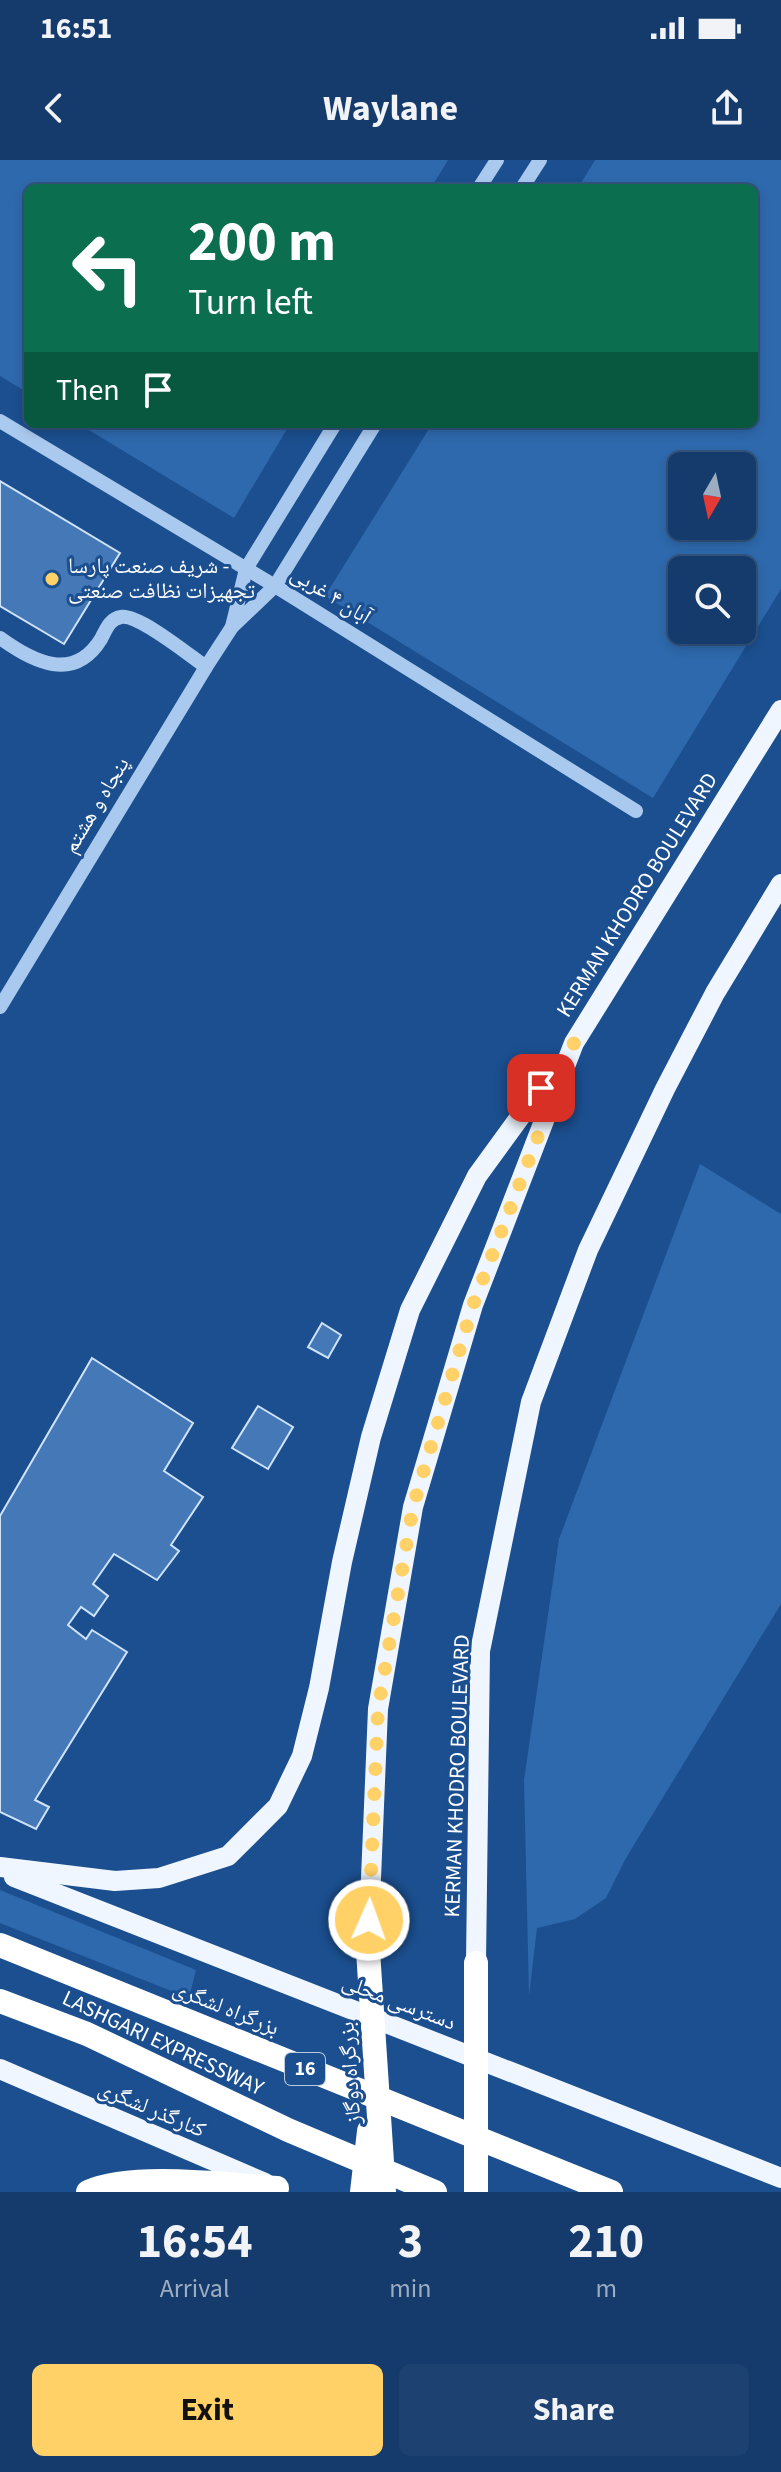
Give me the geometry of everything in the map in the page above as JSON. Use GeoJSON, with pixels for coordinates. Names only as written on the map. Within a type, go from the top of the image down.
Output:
{"type":"FeatureCollection","features":[{"type":"Feature","properties":{"kind":"highway","name":"بزرگراه لشگری"},"geometry":{"type":"LineString","coordinates":[[0,1945],[611,2192]]}},
{"type":"Feature","properties":{"kind":"highway","name":"بزرگراه دوگاز"},"geometry":{"type":"LineString","coordinates":[[368,1951],[384,2192]]}},
{"type":"Feature","properties":{"kind":"highway"},"geometry":{"type":"LineString","coordinates":[[476,1963],[476,2192]]}},
{"type":"Feature","properties":{"kind":"highway","name":"LASHGARI EXPRESSWAY"},"geometry":{"type":"LineString","coordinates":[[0,2001],[87,2034],[288,2130],[435,2192]]}},
{"type":"Feature","properties":{"kind":"highway"},"geometry":{"type":"LineString","coordinates":[[362,2192],[376,2069]]}},
{"type":"Feature","properties":{"kind":"highway"},"geometry":{"type":"LineString","coordinates":[[88,2192],[102,2186],[174,2181],[281,2190]]}},
{"type":"Feature","properties":{"kind":"main road","name":"KERMAN KHODRO BOULEVARD"},"geometry":{"type":"LineString","coordinates":[[368,1951],[378,1709],[413,1507],[473,1305],[574,1043],[781,710]]}},
{"type":"Feature","properties":{"kind":"main road","name":"KERMAN KHODRO BOULEVARD"},"geometry":{"type":"LineString","coordinates":[[476,1963],[480,1651],[531,1402],[588,1250],[665,1089],[715,993],[781,884]]}},
{"type":"Feature","properties":{"kind":"main road"},"geometry":{"type":"LineString","coordinates":[[0,1869],[115,1881],[159,1878],[228,1856],[278,1806],[302,1756],[371,1437],[410,1310],[477,1176],[574,1043]]}},
{"type":"Feature","properties":{"kind":"main road","name":"دسترسی محلی"},"geometry":{"type":"LineString","coordinates":[[0,1869],[781,2178]]}},
{"type":"Feature","properties":{"kind":"main road","name":"کنارگذر لشگری"},"geometry":{"type":"LineString","coordinates":[[0,2069],[281,2190]]}},
{"type":"Feature","properties":{"kind":"street"},"geometry":{"type":"LineString","coordinates":[[482,184],[497,160]]}},
{"type":"Feature","properties":{"kind":"street"},"geometry":{"type":"LineString","coordinates":[[525,184],[540,160]]}},
{"type":"Feature","properties":{"kind":"street","name":"آبان ۴ غربی"},"geometry":{"type":"LineString","coordinates":[[0,421],[275,586],[636,811]]}},
{"type":"Feature","properties":{"kind":"street","name":"پنجاه و هشتم"},"geometry":{"type":"LineString","coordinates":[[232,627],[246,569],[333,428]]}},
{"type":"Feature","properties":{"kind":"street","name":"پنجاه و هشتم"},"geometry":{"type":"LineString","coordinates":[[0,1007],[206,667],[232,627],[275,586],[373,428]]}},
{"type":"Feature","properties":{"kind":"street"},"geometry":{"type":"LineString","coordinates":[[0,638],[24,655],[50,665],[70,664],[88,657],[110,623],[122,617],[136,619],[206,667]]}},
{"type":"Feature","properties":{"kind":"shaded area"},"geometry":{"type":"Polygon","coordinates":[[[0,160],[448,160],[433,184],[24,184],[24,391],[0,376],[0,160]]]}},
{"type":"Feature","properties":{"kind":"shaded area"},"geometry":{"type":"Polygon","coordinates":[[[595,160],[781,160],[781,589],[756,630],[756,556],[668,556],[668,644],[747,644],[653,798],[325,596],[430,428],[758,428],[758,184],[580,184],[595,160]]]}},
{"type":"Feature","properties":{"kind":"shaded area"},"geometry":{"type":"Polygon","coordinates":[[[86,428],[288,428],[234,518],[86,428]]]}},
{"type":"Feature","properties":{"kind":"shaded area"},"geometry":{"type":"Polygon","coordinates":[[[700,1164],[781,1214],[781,1604],[626,1858],[606,1898],[575,1919],[537,1928],[529,1996],[524,1780],[559,1539],[700,1164]]]}},
{"type":"Feature","properties":{"kind":"shaded area"},"geometry":{"type":"Polygon","coordinates":[[[0,1890],[196,1970],[189,1998],[0,1923],[0,1890]]]}},
{"type":"Feature","properties":{"kind":"building","name":"شریف صنعت پارسا - تجهیزات نظافت صنعتی"},"geometry":{"type":"Polygon","coordinates":[[[0,481],[120,553],[64,644],[0,606],[0,481]]]}},
{"type":"Feature","properties":{"kind":"building"},"geometry":{"type":"Polygon","coordinates":[[[322,1323],[341,1335],[328,1358],[308,1347],[322,1323]]]}},
{"type":"Feature","properties":{"kind":"building"},"geometry":{"type":"Polygon","coordinates":[[[92,1358],[193,1423],[164,1471],[203,1497],[171,1545],[179,1551],[157,1580],[114,1554],[93,1584],[108,1596],[94,1616],[81,1607],[68,1625],[86,1639],[92,1630],[127,1652],[35,1800],[49,1807],[36,1829],[0,1812],[0,1516],[92,1358]]]}},
{"type":"Feature","properties":{"kind":"building"},"geometry":{"type":"Polygon","coordinates":[[[258,1406],[293,1427],[268,1469],[232,1448],[258,1406]]]}},
{"type":"Feature","properties":{"kind":"place","name":"شریف صنعت پارسا - تجهیزات نظافت صنعتی"},"geometry":{"type":"Point","coordinates":[52,579]}},
{"type":"Feature","properties":{"kind":"route"},"geometry":{"type":"LineString","coordinates":[[369,1920],[378,1709],[413,1507],[473,1305],[574,1043],[541,1088]]}}]}
